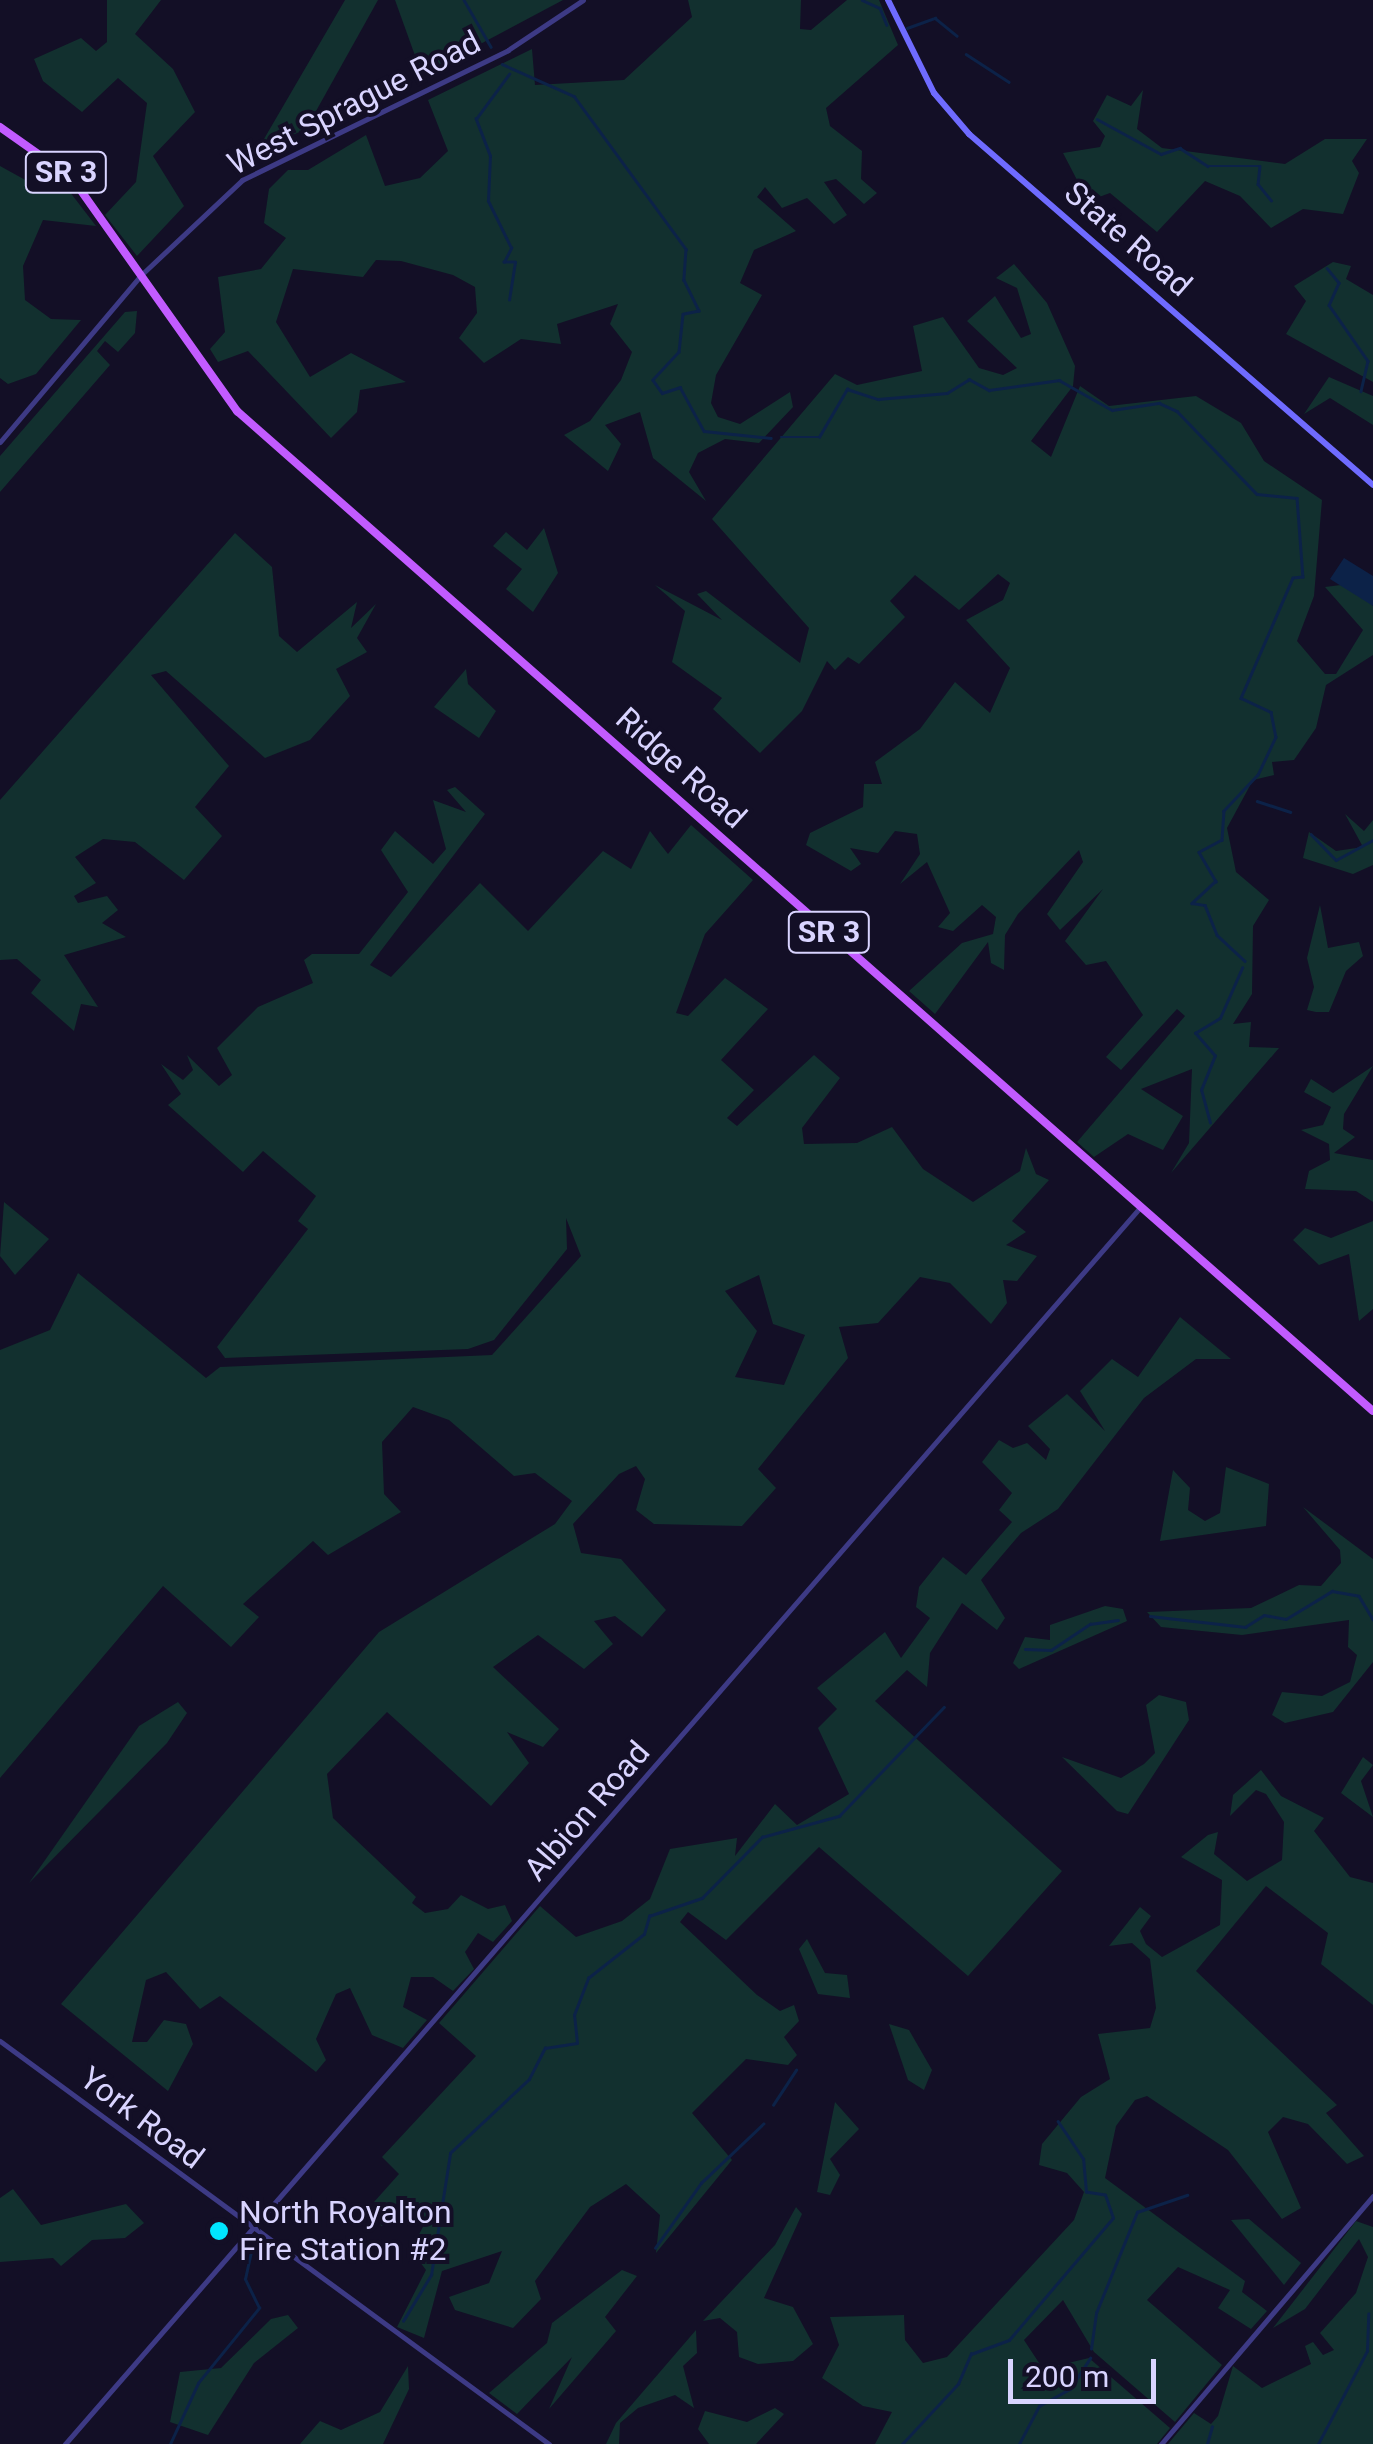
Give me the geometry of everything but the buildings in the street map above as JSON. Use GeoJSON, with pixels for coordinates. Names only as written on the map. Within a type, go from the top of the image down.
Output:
{"type":"FeatureCollection","features":[{"type":"Feature","properties":{"kind":"main road","name":"State Road"},"geometry":{"type":"LineString","coordinates":[[888,0],[934,93],[969,134],[1373,485]]}},
{"type":"Feature","properties":{"kind":"main road","name":"Ridge Road"},"geometry":{"type":"LineString","coordinates":[[0,126],[72,178],[238,410],[1373,1411]]}},
{"type":"Feature","properties":{"kind":"street","name":"West Sprague Road"},"geometry":{"type":"LineString","coordinates":[[0,442],[141,275],[242,180],[508,50],[583,0]]}},
{"type":"Feature","properties":{"kind":"street","name":"Albion Road"},"geometry":{"type":"LineString","coordinates":[[65,2444],[1141,1206]]}},
{"type":"Feature","properties":{"kind":"street","name":"York Road"},"geometry":{"type":"LineString","coordinates":[[0,2041],[549,2444]]}},
{"type":"Feature","properties":{"kind":"street"},"geometry":{"type":"LineString","coordinates":[[1161,2444],[1373,2196]]}},
{"type":"Feature","properties":{"kind":"green space"},"geometry":{"type":"Polygon","coordinates":[[[107,0],[161,0],[135,34],[173,69],[195,112],[153,156],[184,206],[137,256],[105,215],[136,182],[147,103],[118,78],[82,112],[43,81],[34,59],[81,38],[96,51],[107,42],[107,0]]]}},
{"type":"Feature","properties":{"kind":"green space"},"geometry":{"type":"Polygon","coordinates":[[[345,0],[378,0],[306,129],[257,151],[345,0]]]}},
{"type":"Feature","properties":{"kind":"green space"},"geometry":{"type":"Polygon","coordinates":[[[395,0],[563,0],[422,75],[395,0]]]}},
{"type":"Feature","properties":{"kind":"green space"},"geometry":{"type":"Polygon","coordinates":[[[688,0],[801,0],[800,29],[811,30],[847,0],[879,0],[898,45],[826,108],[830,126],[862,151],[861,179],[877,193],[864,204],[836,179],[824,182],[847,215],[834,224],[807,198],[782,208],[765,187],[757,197],[796,231],[754,250],[740,283],[762,295],[716,375],[711,403],[718,417],[740,424],[790,392],[793,407],[759,443],[725,439],[698,453],[689,472],[706,501],[653,458],[640,412],[605,425],[621,444],[608,471],[564,435],[590,421],[621,380],[632,352],[610,324],[618,304],[557,324],[561,344],[521,339],[484,363],[459,338],[477,313],[475,287],[453,275],[401,261],[376,260],[363,277],[293,269],[276,322],[310,377],[351,353],[406,382],[360,390],[357,412],[331,438],[248,351],[218,362],[210,349],[225,332],[218,277],[261,269],[286,238],[264,223],[269,189],[288,170],[308,170],[366,135],[385,186],[420,178],[448,151],[428,100],[532,49],[535,85],[624,80],[692,17],[688,0]]]}},
{"type":"Feature","properties":{"kind":"green space"},"geometry":{"type":"Polygon","coordinates":[[[1143,90],[1137,129],[1162,148],[1285,164],[1325,139],[1367,139],[1352,161],[1359,173],[1343,214],[1303,209],[1271,228],[1240,196],[1205,181],[1157,232],[1110,193],[1088,201],[1063,153],[1100,147],[1105,136],[1093,121],[1107,95],[1131,106],[1143,90]]]}},
{"type":"Feature","properties":{"kind":"green space"},"geometry":{"type":"Polygon","coordinates":[[[0,166],[29,182],[53,170],[96,226],[43,220],[23,266],[25,300],[51,319],[81,320],[36,374],[8,384],[0,378],[0,166]]]}},
{"type":"Feature","properties":{"kind":"green space"},"geometry":{"type":"Polygon","coordinates":[[[1333,262],[1351,266],[1346,279],[1373,295],[1373,382],[1286,334],[1306,301],[1294,286],[1333,262]]]}},
{"type":"Feature","properties":{"kind":"green space"},"geometry":{"type":"Polygon","coordinates":[[[1014,264],[1047,303],[1075,366],[1073,386],[1031,441],[1051,457],[1080,386],[1109,406],[1196,396],[1241,423],[1264,461],[1322,500],[1314,596],[1297,641],[1325,674],[1336,674],[1363,630],[1325,587],[1349,584],[1373,606],[1373,655],[1326,685],[1316,728],[1294,760],[1272,762],[1274,775],[1253,780],[1227,828],[1236,872],[1269,900],[1253,926],[1252,994],[1233,1024],[1251,1022],[1249,1047],[1279,1048],[1171,1173],[1189,1143],[1192,1069],[1141,1089],[1183,1116],[1163,1150],[1128,1134],[1094,1157],[1077,1142],[1185,1016],[1177,1009],[1121,1070],[1106,1057],[1143,1015],[1106,961],[1086,965],[1065,941],[1103,889],[1060,930],[1047,914],[1083,862],[1079,850],[1018,914],[1005,935],[1004,970],[991,963],[988,942],[935,1014],[909,991],[962,943],[993,934],[996,917],[982,905],[953,931],[938,927],[950,913],[927,862],[900,884],[920,854],[917,834],[895,831],[878,853],[850,848],[861,864],[851,871],[806,845],[810,833],[863,807],[864,784],[882,784],[875,762],[920,729],[955,682],[990,713],[1010,668],[966,620],[1003,600],[1010,583],[998,574],[959,610],[915,575],[890,601],[905,617],[859,664],[848,657],[835,670],[827,661],[802,711],[760,753],[713,709],[722,698],[672,662],[685,611],[655,585],[722,620],[697,594],[706,591],[800,663],[809,628],[712,519],[835,374],[857,385],[922,371],[913,326],[943,317],[979,368],[1003,375],[1017,368],[967,321],[995,296],[1021,338],[1031,334],[1017,288],[996,278],[1014,264]]]}},
{"type":"Feature","properties":{"kind":"green space"},"geometry":{"type":"Polygon","coordinates":[[[137,311],[135,333],[118,352],[105,341],[97,351],[110,365],[0,492],[0,456],[125,312],[137,311]]]}},
{"type":"Feature","properties":{"kind":"green space"},"geometry":{"type":"Polygon","coordinates":[[[1329,377],[1373,396],[1373,425],[1330,398],[1304,414],[1329,377]]]}},
{"type":"Feature","properties":{"kind":"green space"},"geometry":{"type":"Polygon","coordinates":[[[544,528],[558,573],[533,612],[506,589],[522,569],[493,546],[506,532],[527,550],[544,528]]]}},
{"type":"Feature","properties":{"kind":"green space"},"geometry":{"type":"Polygon","coordinates":[[[235,533],[272,567],[279,636],[297,652],[357,602],[351,628],[376,604],[357,638],[367,652],[336,669],[350,696],[310,740],[265,758],[166,671],[151,675],[229,766],[195,807],[222,836],[184,880],[135,842],[103,839],[75,857],[96,883],[74,896],[78,903],[107,896],[118,910],[102,923],[126,937],[64,955],[98,1007],[81,1004],[74,1031],[31,993],[41,980],[17,959],[0,960],[0,800],[235,533]]]}},
{"type":"Feature","properties":{"kind":"green space"},"geometry":{"type":"Polygon","coordinates":[[[466,669],[468,684],[496,711],[479,738],[434,707],[466,669]]]}},
{"type":"Feature","properties":{"kind":"green space"},"geometry":{"type":"Polygon","coordinates":[[[455,787],[485,814],[370,965],[391,977],[480,883],[528,931],[603,851],[631,869],[650,831],[668,854],[691,825],[753,880],[705,934],[676,1013],[688,1016],[725,978],[768,1009],[721,1060],[754,1090],[727,1118],[737,1126],[814,1055],[840,1078],[802,1128],[804,1144],[857,1143],[892,1127],[923,1169],[973,1202],[1020,1171],[1026,1148],[1036,1174],[1049,1180],[1012,1221],[1026,1232],[1006,1245],[1037,1256],[1017,1281],[1003,1280],[1007,1303],[991,1324],[950,1283],[920,1277],[878,1323],[839,1327],[848,1358],[758,1469],[776,1488],[742,1526],[654,1524],[636,1510],[645,1479],[636,1466],[619,1474],[573,1524],[581,1553],[621,1559],[666,1610],[642,1637],[615,1616],[594,1621],[613,1644],[584,1669],[538,1635],[493,1667],[559,1729],[543,1747],[507,1732],[529,1763],[491,1806],[387,1712],[327,1774],[333,1818],[416,1897],[412,1903],[425,1913],[448,1909],[461,1895],[488,1909],[505,1905],[512,1921],[493,1942],[478,1933],[465,1952],[474,1969],[453,1991],[433,1977],[411,1977],[403,2007],[427,2020],[403,2048],[372,2035],[350,1988],[336,1994],[316,2039],[326,2060],[316,2072],[220,1996],[200,2009],[166,1972],[146,1980],[132,2042],[147,2042],[164,2020],[186,2024],[193,2044],[168,2091],[61,2004],[379,1632],[555,1524],[572,1501],[535,1473],[514,1476],[449,1420],[413,1407],[382,1442],[384,1494],[401,1512],[328,1555],[313,1541],[243,1604],[259,1617],[231,1647],[163,1586],[0,1778],[0,1350],[50,1330],[78,1273],[206,1378],[220,1367],[492,1355],[581,1256],[566,1218],[567,1249],[494,1340],[468,1349],[225,1358],[217,1347],[308,1229],[298,1221],[316,1196],[263,1151],[243,1172],[168,1105],[181,1094],[161,1064],[183,1080],[193,1070],[187,1055],[219,1086],[232,1075],[217,1048],[258,1007],[313,983],[304,960],[312,954],[359,954],[408,892],[381,850],[395,831],[433,864],[446,849],[433,800],[466,812],[447,790],[455,787]],[[759,1275],[725,1291],[757,1331],[735,1377],[784,1385],[805,1335],[773,1324],[759,1275]]]}},
{"type":"Feature","properties":{"kind":"green space"},"geometry":{"type":"Polygon","coordinates":[[[1345,814],[1364,831],[1373,820],[1373,865],[1353,874],[1303,858],[1309,832],[1336,851],[1363,847],[1345,814]]]}},
{"type":"Feature","properties":{"kind":"green space"},"geometry":{"type":"Polygon","coordinates":[[[1320,905],[1328,948],[1359,942],[1363,956],[1346,971],[1329,1012],[1307,1010],[1314,987],[1307,958],[1320,905]]]}},
{"type":"Feature","properties":{"kind":"green space"},"geometry":{"type":"Polygon","coordinates":[[[1373,1066],[1344,1114],[1343,1129],[1355,1137],[1334,1153],[1373,1160],[1373,1202],[1356,1191],[1305,1189],[1309,1171],[1330,1160],[1329,1144],[1301,1130],[1323,1125],[1331,1107],[1304,1092],[1311,1079],[1333,1093],[1373,1066]]]}},
{"type":"Feature","properties":{"kind":"green space"},"geometry":{"type":"Polygon","coordinates":[[[4,1202],[49,1239],[15,1275],[0,1256],[4,1202]]]}},
{"type":"Feature","properties":{"kind":"green space"},"geometry":{"type":"Polygon","coordinates":[[[1373,1221],[1373,1309],[1359,1321],[1349,1254],[1319,1265],[1293,1240],[1305,1228],[1331,1238],[1373,1221]]]}},
{"type":"Feature","properties":{"kind":"green space"},"geometry":{"type":"Polygon","coordinates":[[[1180,1317],[1231,1359],[1196,1359],[1144,1398],[1058,1509],[1021,1533],[981,1580],[1005,1618],[997,1630],[962,1603],[930,1653],[927,1687],[907,1670],[875,1701],[1062,1871],[968,1976],[819,1847],[726,1940],[688,1912],[680,1922],[757,1995],[780,2011],[794,2005],[799,2021],[784,2037],[797,2055],[788,2065],[746,2059],[692,2113],[732,2160],[656,2253],[660,2215],[626,2184],[590,2207],[535,2281],[541,2299],[513,2328],[455,2310],[449,2297],[489,2283],[502,2251],[442,2271],[424,2338],[397,2327],[426,2270],[411,2250],[427,2219],[381,2226],[374,2202],[399,2174],[382,2157],[476,2056],[439,2023],[540,1906],[576,1937],[622,1921],[650,1899],[670,1849],[737,1838],[735,1856],[775,1804],[797,1825],[849,1794],[818,1728],[837,1709],[817,1688],[885,1632],[901,1658],[930,1618],[916,1607],[919,1587],[943,1557],[966,1575],[1012,1522],[999,1510],[1012,1493],[982,1462],[999,1440],[1013,1448],[1027,1443],[1046,1460],[1050,1449],[1028,1426],[1067,1394],[1105,1431],[1080,1391],[1112,1359],[1138,1377],[1180,1317]]]}},
{"type":"Feature","properties":{"kind":"green space"},"geometry":{"type":"Polygon","coordinates":[[[1226,1467],[1269,1484],[1266,1526],[1160,1541],[1173,1470],[1190,1488],[1188,1510],[1205,1521],[1220,1513],[1226,1467]]]}},
{"type":"Feature","properties":{"kind":"green space"},"geometry":{"type":"Polygon","coordinates":[[[1303,1507],[1373,1559],[1373,1662],[1333,1712],[1285,1723],[1272,1715],[1282,1692],[1322,1696],[1350,1682],[1357,1655],[1348,1647],[1349,1620],[1242,1635],[1161,1627],[1147,1612],[1251,1608],[1299,1585],[1321,1586],[1341,1563],[1340,1550],[1303,1507]]]}},
{"type":"Feature","properties":{"kind":"green space"},"geometry":{"type":"Polygon","coordinates":[[[1105,1606],[1123,1609],[1127,1621],[1019,1669],[1013,1663],[1025,1637],[1050,1640],[1050,1625],[1105,1606]]]}},
{"type":"Feature","properties":{"kind":"green space"},"geometry":{"type":"Polygon","coordinates":[[[1159,1695],[1186,1702],[1189,1720],[1128,1814],[1117,1811],[1062,1757],[1121,1778],[1144,1764],[1155,1753],[1146,1705],[1159,1695]]]}},
{"type":"Feature","properties":{"kind":"green space"},"geometry":{"type":"Polygon","coordinates":[[[178,1702],[187,1713],[167,1743],[29,1883],[139,1726],[178,1702]]]}},
{"type":"Feature","properties":{"kind":"green space"},"geometry":{"type":"Polygon","coordinates":[[[1363,1757],[1373,1765],[1361,1781],[1373,1817],[1341,1793],[1363,1757]]]}},
{"type":"Feature","properties":{"kind":"green space"},"geometry":{"type":"Polygon","coordinates":[[[1261,1770],[1281,1796],[1324,1818],[1314,1831],[1350,1877],[1373,1883],[1373,2005],[1321,1964],[1328,1933],[1266,1886],[1196,1971],[1337,2105],[1326,2113],[1364,2156],[1347,2164],[1308,2124],[1283,2117],[1268,2132],[1301,2208],[1282,2219],[1228,2150],[1147,2096],[1135,2100],[1116,2126],[1105,2178],[1245,2281],[1242,2292],[1267,2311],[1251,2329],[1218,2308],[1230,2290],[1178,2267],[1147,2300],[1222,2365],[1175,2422],[1094,2352],[1063,2300],[1024,2340],[1043,2369],[1089,2358],[1170,2428],[1157,2444],[875,2444],[892,2412],[863,2406],[822,2378],[839,2345],[830,2317],[904,2315],[905,2340],[923,2363],[947,2357],[1074,2220],[1084,2192],[1067,2173],[1039,2165],[1042,2144],[1081,2097],[1110,2079],[1098,2034],[1150,2028],[1156,2008],[1150,1959],[1132,1943],[1109,1946],[1140,1907],[1151,1916],[1140,1931],[1146,1944],[1162,1957],[1220,1925],[1222,1880],[1181,1857],[1208,1835],[1218,1832],[1214,1854],[1247,1881],[1282,1860],[1284,1822],[1266,1794],[1256,1790],[1230,1816],[1233,1795],[1261,1770]]]}},
{"type":"Feature","properties":{"kind":"green space"},"geometry":{"type":"Polygon","coordinates":[[[807,1939],[825,1973],[847,1975],[850,1998],[818,1994],[799,1949],[807,1939]]]}},
{"type":"Feature","properties":{"kind":"green space"},"geometry":{"type":"Polygon","coordinates":[[[889,2024],[909,2030],[932,2070],[924,2090],[908,2080],[889,2024]]]}},
{"type":"Feature","properties":{"kind":"green space"},"geometry":{"type":"Polygon","coordinates":[[[835,2102],[859,2129],[830,2159],[840,2175],[830,2195],[817,2192],[835,2102]]]}},
{"type":"Feature","properties":{"kind":"green space"},"geometry":{"type":"Polygon","coordinates":[[[13,2189],[41,2225],[126,2204],[144,2223],[125,2238],[92,2240],[61,2266],[53,2258],[0,2262],[0,2198],[13,2189]]]}},
{"type":"Feature","properties":{"kind":"green space"},"geometry":{"type":"Polygon","coordinates":[[[796,2207],[802,2214],[764,2298],[793,2307],[813,2344],[793,2361],[758,2364],[739,2357],[737,2332],[720,2318],[703,2321],[775,2245],[796,2207]]]}},
{"type":"Feature","properties":{"kind":"green space"},"geometry":{"type":"Polygon","coordinates":[[[1249,2219],[1301,2263],[1284,2285],[1231,2220],[1249,2219]]]}},
{"type":"Feature","properties":{"kind":"green space"},"geometry":{"type":"Polygon","coordinates":[[[1356,2221],[1373,2227],[1373,2444],[1168,2444],[1194,2413],[1211,2424],[1218,2416],[1233,2366],[1262,2388],[1311,2364],[1305,2346],[1313,2342],[1323,2355],[1334,2350],[1320,2333],[1356,2293],[1368,2257],[1359,2239],[1305,2309],[1273,2328],[1356,2221]]]}},
{"type":"Feature","properties":{"kind":"green space"},"geometry":{"type":"Polygon","coordinates":[[[622,2270],[637,2276],[605,2317],[616,2331],[549,2409],[572,2357],[517,2414],[489,2393],[547,2343],[552,2323],[622,2270]]]}},
{"type":"Feature","properties":{"kind":"green space"},"geometry":{"type":"Polygon","coordinates":[[[288,2315],[298,2328],[254,2363],[208,2435],[170,2422],[180,2372],[221,2368],[271,2319],[288,2315]]]}},
{"type":"Feature","properties":{"kind":"green space"},"geometry":{"type":"Polygon","coordinates":[[[696,2330],[697,2353],[683,2366],[694,2408],[675,2395],[638,2408],[620,2423],[619,2444],[606,2444],[616,2423],[696,2330]]]}},
{"type":"Feature","properties":{"kind":"green space"},"geometry":{"type":"Polygon","coordinates":[[[408,2366],[409,2389],[383,2444],[300,2444],[320,2421],[341,2430],[380,2412],[408,2366]]]}},
{"type":"Feature","properties":{"kind":"green space"},"geometry":{"type":"Polygon","coordinates":[[[775,2408],[784,2414],[756,2444],[709,2444],[698,2429],[705,2411],[747,2422],[775,2408]]]}},
{"type":"Feature","properties":{"kind":"water"},"geometry":{"type":"Polygon","coordinates":[[[1344,558],[1373,576],[1373,606],[1330,579],[1344,558]]]}},
{"type":"Feature","properties":{"kind":"waterway"},"geometry":{"type":"LineString","coordinates":[[464,0],[491,47]]}},
{"type":"Feature","properties":{"kind":"waterway"},"geometry":{"type":"LineString","coordinates":[[862,0],[880,8],[887,25]]}},
{"type":"Feature","properties":{"kind":"waterway"},"geometry":{"type":"LineString","coordinates":[[907,28],[935,18],[957,36]]}},
{"type":"Feature","properties":{"kind":"waterway"},"geometry":{"type":"LineString","coordinates":[[966,54],[1009,82]]}},
{"type":"Feature","properties":{"kind":"waterway"},"geometry":{"type":"LineString","coordinates":[[502,64],[574,96],[686,249],[684,280],[699,311],[683,314],[679,352],[653,380],[662,393],[680,387],[704,431],[771,438]]}},
{"type":"Feature","properties":{"kind":"waterway"},"geometry":{"type":"LineString","coordinates":[[509,74],[476,119],[490,156],[488,201],[511,248],[504,262],[515,262],[509,300]]}},
{"type":"Feature","properties":{"kind":"waterway"},"geometry":{"type":"LineString","coordinates":[[1097,119],[1161,154],[1180,148],[1208,166],[1260,166],[1258,184],[1271,200]]}},
{"type":"Feature","properties":{"kind":"waterway"},"geometry":{"type":"LineString","coordinates":[[1327,268],[1339,283],[1329,305],[1368,361],[1361,391]]}},
{"type":"Feature","properties":{"kind":"waterway"},"geometry":{"type":"LineString","coordinates":[[781,437],[819,437],[847,389],[878,399],[947,393],[969,379],[989,390],[1059,380],[1112,410],[1159,403],[1177,411],[1257,494],[1297,498],[1303,577],[1293,578],[1241,698],[1271,712],[1276,737],[1258,775],[1224,811],[1222,840],[1199,852],[1216,881],[1192,903],[1205,905],[1217,935],[1245,961]]}},
{"type":"Feature","properties":{"kind":"waterway"},"geometry":{"type":"LineString","coordinates":[[1257,801],[1290,812]]}},
{"type":"Feature","properties":{"kind":"waterway"},"geometry":{"type":"LineString","coordinates":[[1311,834],[1336,860],[1373,840]]}},
{"type":"Feature","properties":{"kind":"waterway"},"geometry":{"type":"LineString","coordinates":[[1210,1123],[1201,1090],[1215,1056],[1195,1033],[1220,1018],[1242,968]]}},
{"type":"Feature","properties":{"kind":"waterway"},"geometry":{"type":"LineString","coordinates":[[1150,1616],[1245,1627],[1264,1615],[1286,1619],[1332,1591],[1359,1596],[1373,1619]]}},
{"type":"Feature","properties":{"kind":"waterway"},"geometry":{"type":"LineString","coordinates":[[1025,1649],[1051,1650],[1090,1624],[1118,1620]]}},
{"type":"Feature","properties":{"kind":"waterway"},"geometry":{"type":"LineString","coordinates":[[403,2321],[431,2275],[450,2153],[529,2079],[545,2048],[577,2043],[574,2015],[588,1978],[644,1934],[649,1916],[702,1898],[762,1837],[839,1816],[944,1707]]}},
{"type":"Feature","properties":{"kind":"waterway"},"geometry":{"type":"LineString","coordinates":[[773,2105],[796,2070]]}},
{"type":"Feature","properties":{"kind":"waterway"},"geometry":{"type":"LineString","coordinates":[[902,2444],[958,2384],[971,2354],[1009,2340],[1113,2218],[1105,2195],[1086,2192],[1083,2159],[1058,2122]]}},
{"type":"Feature","properties":{"kind":"waterway"},"geometry":{"type":"LineString","coordinates":[[655,2248],[701,2183],[763,2124]]}},
{"type":"Feature","properties":{"kind":"waterway"},"geometry":{"type":"LineString","coordinates":[[1091,2349],[1096,2313],[1137,2212],[1187,2195]]}},
{"type":"Feature","properties":{"kind":"waterway"},"geometry":{"type":"LineString","coordinates":[[170,2444],[198,2383],[259,2308],[245,2279],[254,2238]]}},
{"type":"Feature","properties":{"kind":"waterway"},"geometry":{"type":"LineString","coordinates":[[1318,2444],[1367,2351],[1368,2314]]}},
{"type":"Feature","properties":{"kind":"waterway"},"geometry":{"type":"LineString","coordinates":[[1019,2444],[1039,2406],[1070,2389],[1090,2358]]}},
{"type":"Feature","properties":{"kind":"waterway"},"geometry":{"type":"LineString","coordinates":[[1207,2444],[1212,2427]]}},
{"type":"Feature","properties":{"kind":"place","name":"North Royalton Fire Station #2"},"geometry":{"type":"Point","coordinates":[219,2231]}}]}
